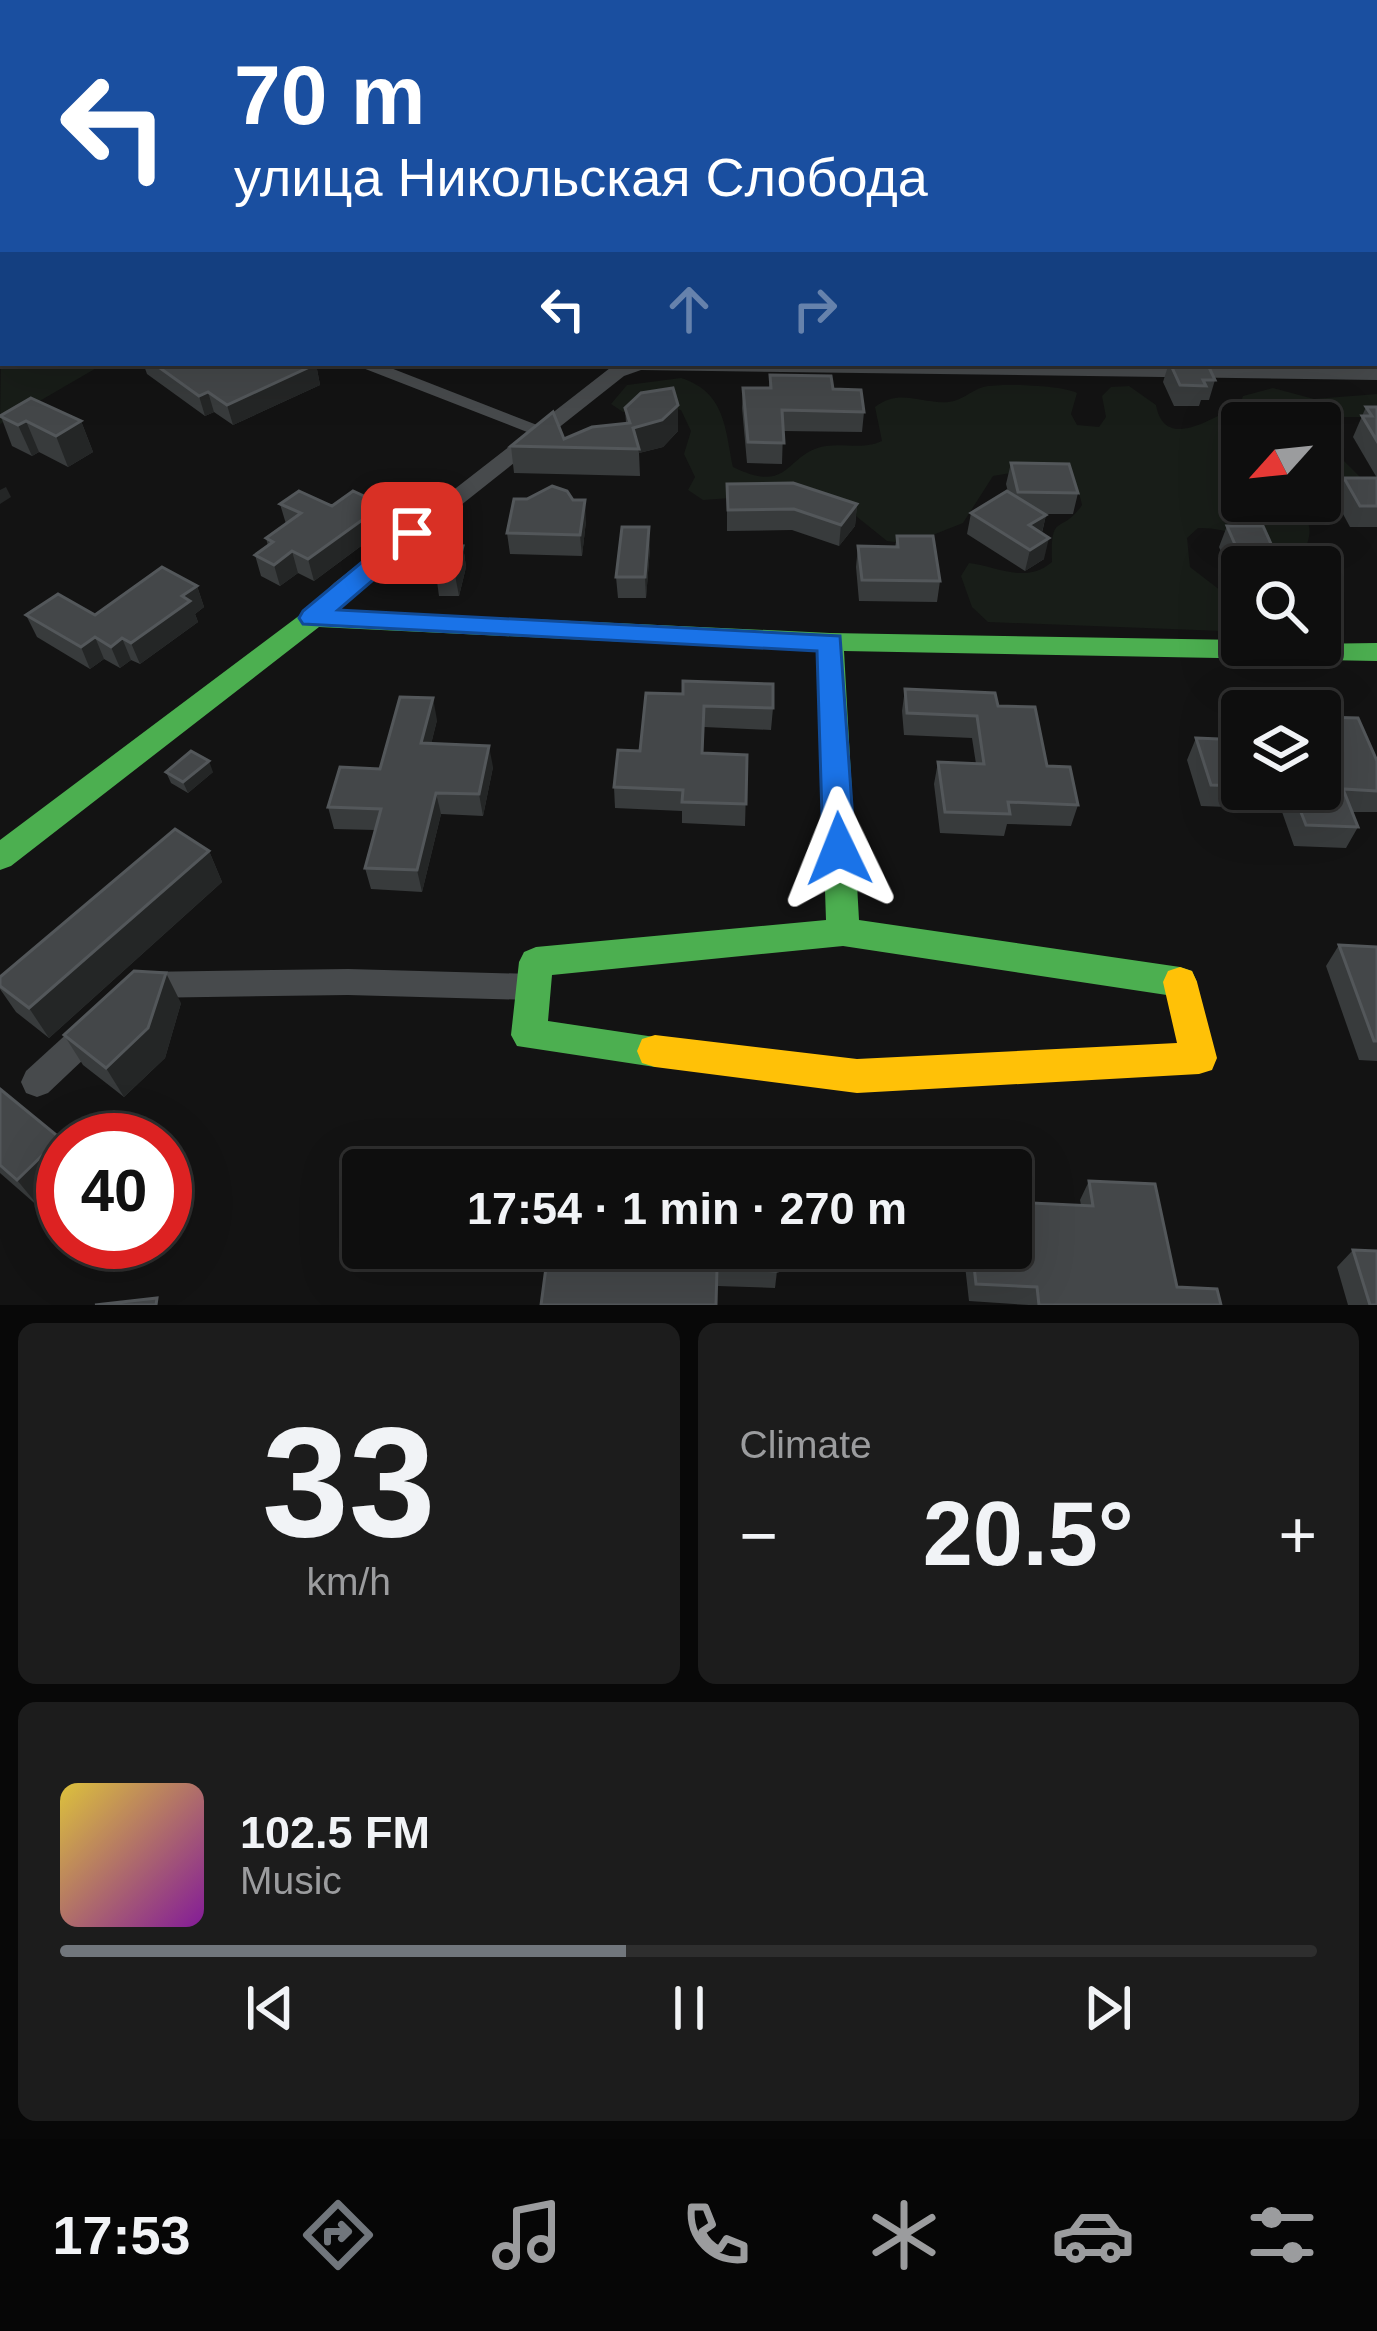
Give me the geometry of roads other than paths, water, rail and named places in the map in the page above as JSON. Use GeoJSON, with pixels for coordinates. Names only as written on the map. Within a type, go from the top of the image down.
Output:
{"type":"FeatureCollection","features":[{"type":"Feature","properties":{"kind":"street"},"geometry":{"type":"LineString","coordinates":[[0,857],[313,618],[342,588],[617,372],[634,366]]}},
{"type":"Feature","properties":{"kind":"street"},"geometry":{"type":"LineString","coordinates":[[948,366],[1257,368],[1377,374]]}},
{"type":"Feature","properties":{"kind":"street"},"geometry":{"type":"LineString","coordinates":[[313,618],[830,642],[1377,652]]}},
{"type":"Feature","properties":{"kind":"street"},"geometry":{"type":"LineString","coordinates":[[830,642],[843,932]]}},
{"type":"Feature","properties":{"kind":"street"},"geometry":{"type":"LineString","coordinates":[[843,932],[1183,982],[1198,1058],[857,1076],[529,1035],[536,962],[843,932]]}},
{"type":"Feature","properties":{"kind":"street"},"geometry":{"type":"LineString","coordinates":[[37,1082],[144,982],[533,986]]}},
{"type":"Feature","properties":{"kind":"lane"},"geometry":{"type":"LineString","coordinates":[[372,366],[542,432]]}}]}
